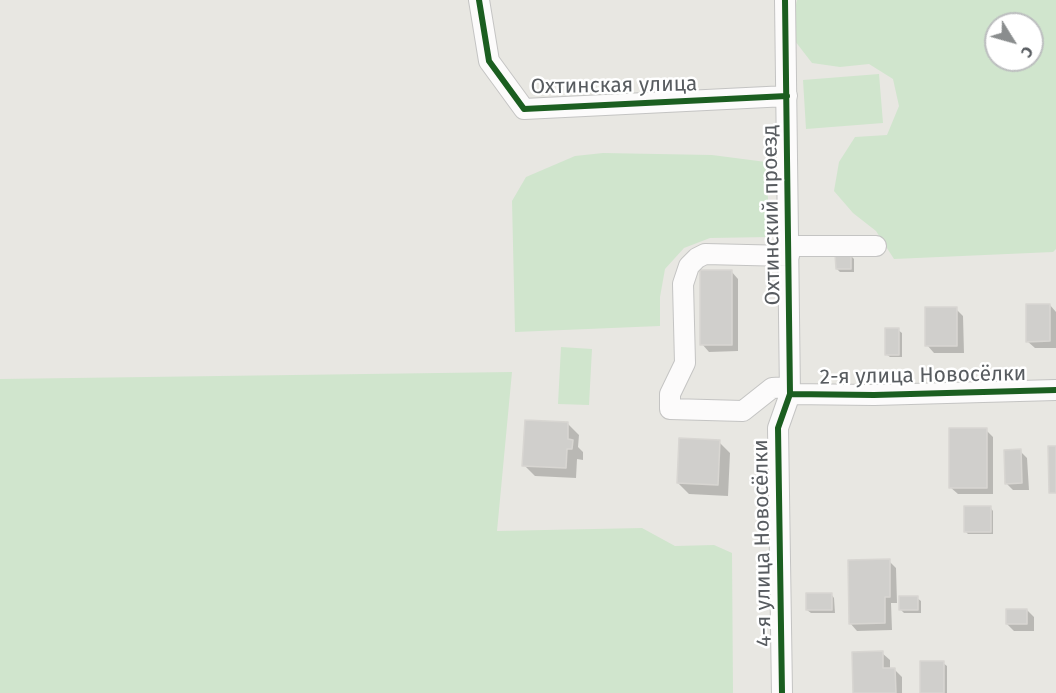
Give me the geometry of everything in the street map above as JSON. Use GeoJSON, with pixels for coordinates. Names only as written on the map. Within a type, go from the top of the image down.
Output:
{"type":"FeatureCollection","features":[{"type":"Feature","properties":{"kind":"street","name":"Охтинская улица"},"geometry":{"type":"LineString","coordinates":[[479,0],[489,61],[524,109],[787,96]]}},
{"type":"Feature","properties":{"kind":"street","name":"Охтинский проезд"},"geometry":{"type":"LineString","coordinates":[[785,0],[790,391]]}},
{"type":"Feature","properties":{"kind":"street"},"geometry":{"type":"LineString","coordinates":[[789,251],[876,246]]}},
{"type":"Feature","properties":{"kind":"street","name":"2-я улица Новосёлки"},"geometry":{"type":"LineString","coordinates":[[789,251],[705,254],[689,266],[683,284],[685,363],[670,394],[670,409],[743,411],[772,388],[874,395],[1056,390]]}},
{"type":"Feature","properties":{"kind":"street","name":"4-я улица Новосёлки"},"geometry":{"type":"LineString","coordinates":[[782,693],[778,428],[790,391]]}},
{"type":"Feature","properties":{"kind":"green space"},"geometry":{"type":"Polygon","coordinates":[[[797,0],[1056,0],[1056,249],[1053,252],[894,259],[876,231],[853,213],[834,191],[839,162],[855,137],[887,135],[899,106],[893,79],[869,64],[840,67],[812,63],[795,41],[794,12],[797,0]]]}},
{"type":"Feature","properties":{"kind":"green space"},"geometry":{"type":"Polygon","coordinates":[[[879,74],[883,123],[806,129],[803,80],[879,74]]]}},
{"type":"Feature","properties":{"kind":"green space"},"geometry":{"type":"Polygon","coordinates":[[[603,153],[712,155],[766,162],[770,237],[710,238],[684,248],[665,269],[660,297],[660,326],[515,332],[512,201],[526,177],[575,156],[603,153]]]}},
{"type":"Feature","properties":{"kind":"green space"},"geometry":{"type":"Polygon","coordinates":[[[561,347],[592,349],[589,405],[558,404],[561,347]]]}},
{"type":"Feature","properties":{"kind":"green space"},"geometry":{"type":"Polygon","coordinates":[[[512,372],[497,531],[642,528],[675,546],[714,545],[732,553],[733,693],[0,693],[0,379],[512,372]]]}},
{"type":"Feature","properties":{"kind":"building"},"geometry":{"type":"Polygon","coordinates":[[[835,254],[851,254],[851,269],[836,269],[835,254]]]}},
{"type":"Feature","properties":{"kind":"building"},"geometry":{"type":"Polygon","coordinates":[[[700,270],[732,270],[732,345],[700,345],[700,270]]]}},
{"type":"Feature","properties":{"kind":"building"},"geometry":{"type":"Polygon","coordinates":[[[1026,304],[1050,304],[1050,341],[1026,342],[1026,304]]]}},
{"type":"Feature","properties":{"kind":"building"},"geometry":{"type":"Polygon","coordinates":[[[925,307],[957,307],[957,346],[925,346],[925,307]]]}},
{"type":"Feature","properties":{"kind":"building"},"geometry":{"type":"Polygon","coordinates":[[[885,328],[899,328],[899,355],[885,355],[885,328]]]}},
{"type":"Feature","properties":{"kind":"building"},"geometry":{"type":"Polygon","coordinates":[[[525,420],[568,422],[568,439],[573,440],[572,449],[567,449],[566,468],[522,466],[525,420]]]}},
{"type":"Feature","properties":{"kind":"building"},"geometry":{"type":"Polygon","coordinates":[[[949,428],[987,428],[987,488],[949,488],[949,428]]]}},
{"type":"Feature","properties":{"kind":"building"},"geometry":{"type":"Polygon","coordinates":[[[679,438],[720,440],[718,485],[677,483],[679,438]]]}},
{"type":"Feature","properties":{"kind":"building"},"geometry":{"type":"Polygon","coordinates":[[[1048,446],[1056,446],[1056,493],[1049,493],[1048,446]]]}},
{"type":"Feature","properties":{"kind":"building"},"geometry":{"type":"Polygon","coordinates":[[[1021,449],[1022,483],[1005,484],[1004,450],[1021,449]]]}},
{"type":"Feature","properties":{"kind":"building"},"geometry":{"type":"Polygon","coordinates":[[[964,506],[991,506],[991,532],[964,532],[964,506]]]}},
{"type":"Feature","properties":{"kind":"building"},"geometry":{"type":"Polygon","coordinates":[[[890,559],[890,597],[885,597],[885,623],[849,624],[848,560],[890,559]]]}},
{"type":"Feature","properties":{"kind":"building"},"geometry":{"type":"Polygon","coordinates":[[[806,593],[832,593],[832,610],[806,610],[806,593]]]}},
{"type":"Feature","properties":{"kind":"building"},"geometry":{"type":"Polygon","coordinates":[[[899,596],[918,596],[918,610],[899,610],[899,596]]]}},
{"type":"Feature","properties":{"kind":"building"},"geometry":{"type":"Polygon","coordinates":[[[1006,609],[1027,609],[1027,624],[1006,624],[1006,609]]]}},
{"type":"Feature","properties":{"kind":"building"},"geometry":{"type":"Polygon","coordinates":[[[883,651],[883,668],[895,668],[896,693],[853,693],[852,652],[883,651]]]}},
{"type":"Feature","properties":{"kind":"building"},"geometry":{"type":"Polygon","coordinates":[[[920,661],[944,661],[944,693],[920,693],[920,661]]]}},
{"type":"Feature","properties":{"kind":"cycle path"},"geometry":{"type":"LineString","coordinates":[[479,0],[489,61],[524,109],[787,96]]}},
{"type":"Feature","properties":{"kind":"cycle path"},"geometry":{"type":"LineString","coordinates":[[782,693],[778,428],[790,394],[785,0]]}},
{"type":"Feature","properties":{"kind":"cycle path"},"geometry":{"type":"LineString","coordinates":[[790,394],[874,395],[1056,390]]}}]}
